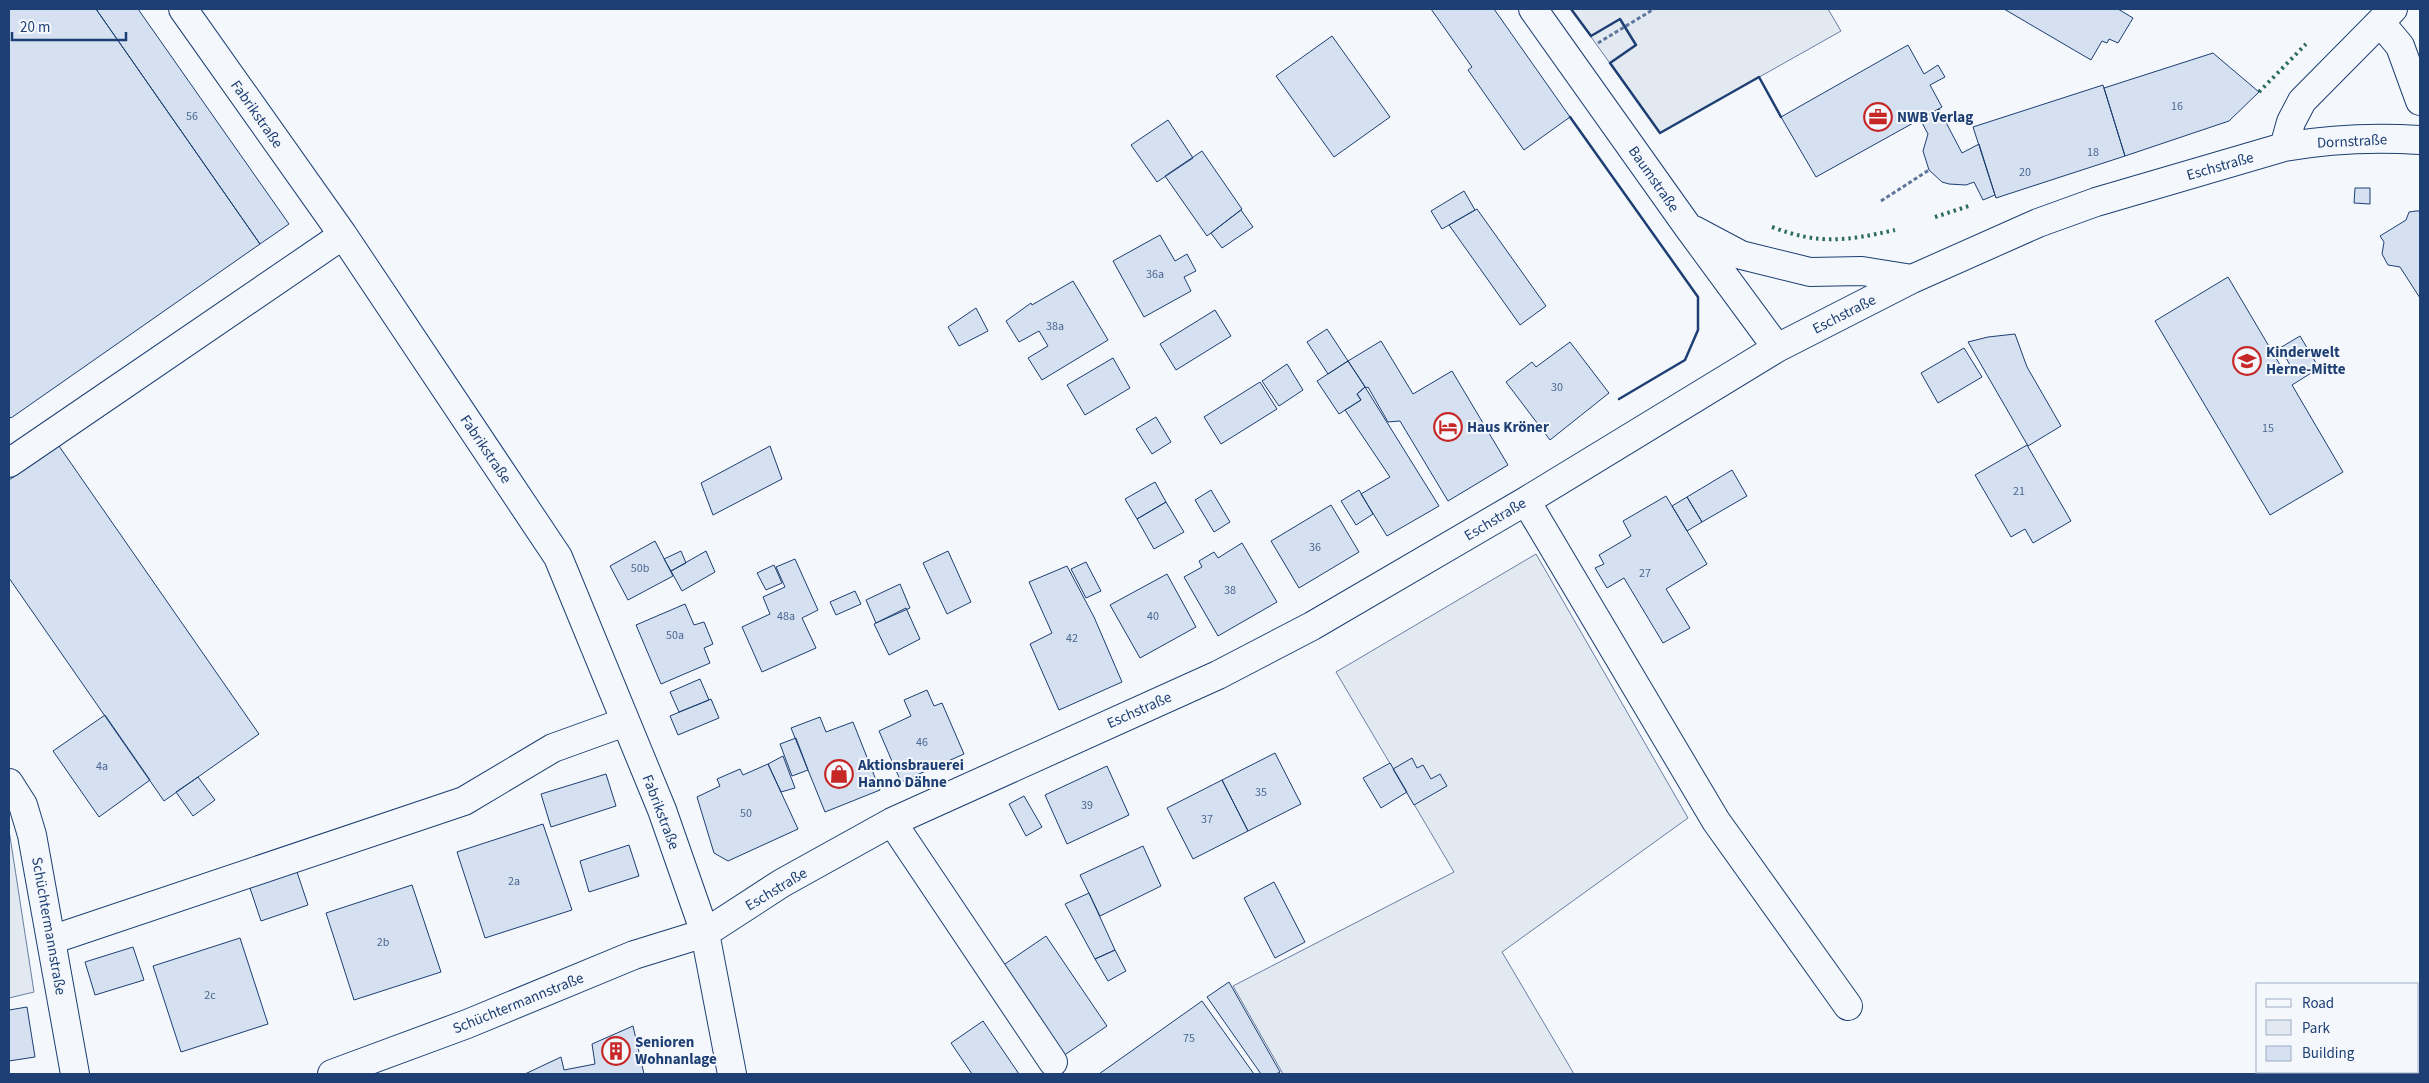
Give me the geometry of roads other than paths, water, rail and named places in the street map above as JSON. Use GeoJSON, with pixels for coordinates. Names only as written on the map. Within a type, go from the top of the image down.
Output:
{"type":"FeatureCollection","features":[{"type":"Feature","properties":{"kind":"street","name":"Fabrikstraße"},"geometry":{"type":"LineString","coordinates":[[182,9],[343,235],[558,557],[662,810],[705,933]]}},
{"type":"Feature","properties":{"kind":"street","name":"Baumstraße"},"geometry":{"type":"LineString","coordinates":[[1533,9],[1688,227],[1777,348]]}},
{"type":"Feature","properties":{"kind":"street"},"geometry":{"type":"LineString","coordinates":[[2284,147],[2290,122],[2302,101],[2387,16],[2420,101]]}},
{"type":"Feature","properties":{"kind":"street","name":"Dornstraße"},"geometry":{"type":"LineString","coordinates":[[2284,147],[2316,142],[2382,138],[2420,140]]}},
{"type":"Feature","properties":{"kind":"street","name":"Eschstraße"},"geometry":{"type":"LineString","coordinates":[[705,933],[782,884],[892,822],[1218,675],[1312,626],[1526,500],[1777,348],[1912,279],[2038,223],[2086,205],[2284,147]]}},
{"type":"Feature","properties":{"kind":"street"},"geometry":{"type":"LineString","coordinates":[[1688,227],[1741,255],[1771,264],[1810,272],[1862,271],[1912,279]]}},
{"type":"Feature","properties":{"kind":"street"},"geometry":{"type":"LineString","coordinates":[[9,463],[343,235]]}},
{"type":"Feature","properties":{"kind":"street"},"geometry":{"type":"LineString","coordinates":[[1526,500],[1716,821],[1848,1006]]}},
{"type":"Feature","properties":{"kind":"street"},"geometry":{"type":"LineString","coordinates":[[51,940],[464,801],[553,748],[625,722]]}},
{"type":"Feature","properties":{"kind":"street","name":"Schüchtermannstraße"},"geometry":{"type":"LineString","coordinates":[[9,783],[23,805],[32,835],[75,1074]]}},
{"type":"Feature","properties":{"kind":"street"},"geometry":{"type":"LineString","coordinates":[[892,822],[1053,1062]]}},
{"type":"Feature","properties":{"kind":"street"},"geometry":{"type":"LineString","coordinates":[[705,933],[732,1074]]}},
{"type":"Feature","properties":{"kind":"street","name":"Schüchtermannstraße"},"geometry":{"type":"LineString","coordinates":[[332,1074],[467,1024],[634,955],[705,933]]}},
{"type":"Feature","properties":{"kind":"place","name":"NWB Verlag"},"geometry":{"type":"Point","coordinates":[1878,117]}},
{"type":"Feature","properties":{"kind":"place","name":"Kinderwelt Herne-Mitte"},"geometry":{"type":"Point","coordinates":[2247,361]}},
{"type":"Feature","properties":{"kind":"place","name":"Haus Kröner"},"geometry":{"type":"Point","coordinates":[1448,427]}},
{"type":"Feature","properties":{"kind":"place","name":"Aktionsbrauerei Hanno Dähne"},"geometry":{"type":"Point","coordinates":[839,774]}},
{"type":"Feature","properties":{"kind":"place","name":"Senioren Wohnanlage"},"geometry":{"type":"Point","coordinates":[616,1051]}}]}
